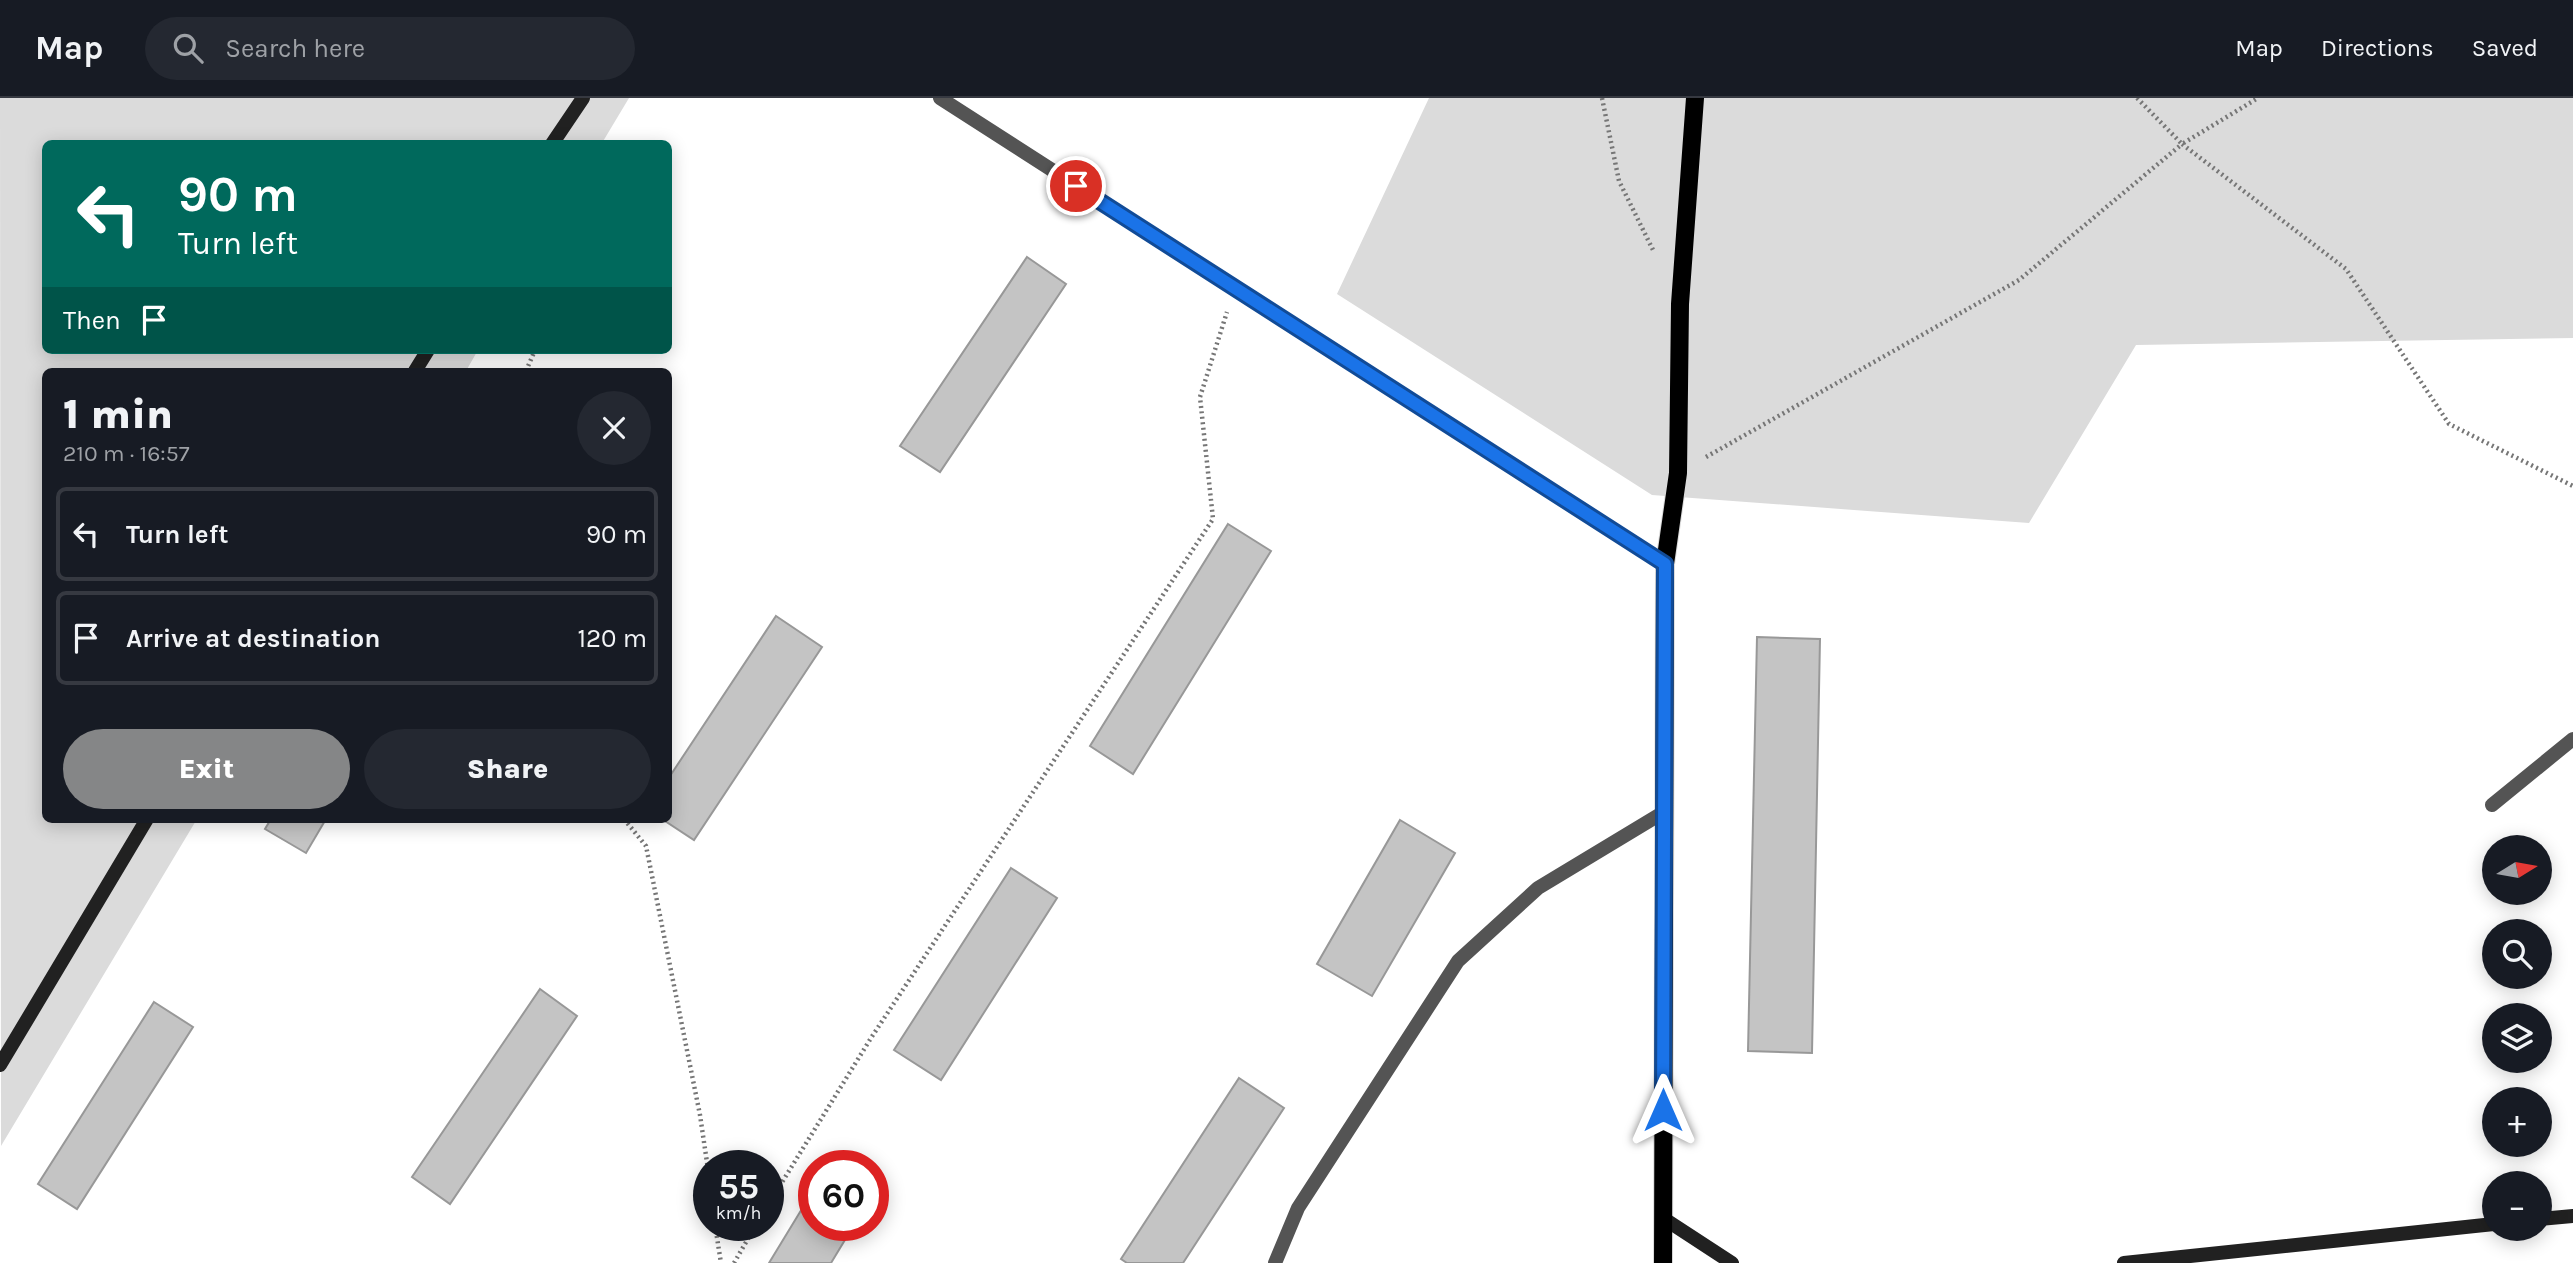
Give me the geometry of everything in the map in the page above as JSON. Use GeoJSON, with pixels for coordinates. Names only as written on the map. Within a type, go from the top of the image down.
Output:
{"type":"FeatureCollection","features":[{"type":"Feature","properties":{"kind":"main road"},"geometry":{"type":"LineString","coordinates":[[1662,1263],[1665,564],[1678,473],[1680,304],[1695,98]]}},
{"type":"Feature","properties":{"kind":"street"},"geometry":{"type":"LineString","coordinates":[[555,140],[583,98]]}},
{"type":"Feature","properties":{"kind":"street"},"geometry":{"type":"LineString","coordinates":[[940,98],[1665,564]]}},
{"type":"Feature","properties":{"kind":"street"},"geometry":{"type":"LineString","coordinates":[[2492,805],[2573,739]]}},
{"type":"Feature","properties":{"kind":"street"},"geometry":{"type":"LineString","coordinates":[[1275,1263],[1298,1208],[1458,961],[1538,888],[1664,812]]}},
{"type":"Feature","properties":{"kind":"street"},"geometry":{"type":"LineString","coordinates":[[0,1065],[145,823]]}},
{"type":"Feature","properties":{"kind":"street"},"geometry":{"type":"LineString","coordinates":[[2552,1218],[2573,1216]]}},
{"type":"Feature","properties":{"kind":"street"},"geometry":{"type":"LineString","coordinates":[[1663,1218],[1732,1263]]}},
{"type":"Feature","properties":{"kind":"street"},"geometry":{"type":"LineString","coordinates":[[2124,1263],[2482,1225]]}},
{"type":"Feature","properties":{"kind":"path"},"geometry":{"type":"LineString","coordinates":[[1602,98],[1619,181],[1656,255]]}},
{"type":"Feature","properties":{"kind":"path"},"geometry":{"type":"LineString","coordinates":[[2137,98],[2182,144],[2346,269],[2449,424],[2573,486]]}},
{"type":"Feature","properties":{"kind":"path"},"geometry":{"type":"LineString","coordinates":[[1678,473],[2019,280],[2182,144],[2258,98]]}},
{"type":"Feature","properties":{"kind":"path"},"geometry":{"type":"LineString","coordinates":[[784,1179],[871,1038],[1213,519],[1200,397],[1234,288]]}},
{"type":"Feature","properties":{"kind":"path"},"geometry":{"type":"LineString","coordinates":[[627,823],[646,846],[705,1150]]}},
{"type":"Feature","properties":{"kind":"path"},"geometry":{"type":"LineString","coordinates":[[717,1241],[720,1263]]}},
{"type":"Feature","properties":{"kind":"path"},"geometry":{"type":"LineString","coordinates":[[734,1263],[747,1241]]}},
{"type":"Feature","properties":{"kind":"shaded area"},"geometry":{"type":"Polygon","coordinates":[[[0,98],[629,98],[604,140],[42,140],[42,354],[476,354],[468,368],[42,368],[42,823],[195,823],[1,1146],[0,98]]]}},
{"type":"Feature","properties":{"kind":"shaded area"},"geometry":{"type":"Polygon","coordinates":[[[1429,98],[2573,98],[2573,338],[2136,345],[2029,523],[1652,495],[1337,294],[1429,98]]]}},
{"type":"Feature","properties":{"kind":"building"},"geometry":{"type":"Polygon","coordinates":[[[1027,257],[1066,284],[940,472],[900,446],[1027,257]]]}},
{"type":"Feature","properties":{"kind":"building"},"geometry":{"type":"Polygon","coordinates":[[[1228,524],[1271,551],[1133,774],[1090,746],[1228,524]]]}},
{"type":"Feature","properties":{"kind":"building"},"geometry":{"type":"Polygon","coordinates":[[[776,616],[822,647],[694,840],[668,823],[672,823],[672,773],[776,616]]]}},
{"type":"Feature","properties":{"kind":"building"},"geometry":{"type":"Polygon","coordinates":[[[1757,637],[1820,639],[1812,1053],[1748,1051],[1757,637]]]}},
{"type":"Feature","properties":{"kind":"building"},"geometry":{"type":"Polygon","coordinates":[[[1400,820],[1455,853],[1372,996],[1317,964],[1400,820]]]}},
{"type":"Feature","properties":{"kind":"building"},"geometry":{"type":"Polygon","coordinates":[[[269,823],[324,823],[306,853],[265,829],[269,823]]]}},
{"type":"Feature","properties":{"kind":"building"},"geometry":{"type":"Polygon","coordinates":[[[1011,868],[1057,898],[941,1080],[894,1050],[1011,868]]]}},
{"type":"Feature","properties":{"kind":"building"},"geometry":{"type":"Polygon","coordinates":[[[540,989],[577,1016],[450,1204],[412,1177],[540,989]]]}},
{"type":"Feature","properties":{"kind":"building"},"geometry":{"type":"Polygon","coordinates":[[[154,1002],[193,1027],[77,1209],[38,1184],[154,1002]]]}},
{"type":"Feature","properties":{"kind":"building"},"geometry":{"type":"Polygon","coordinates":[[[1239,1078],[1284,1108],[1183,1263],[1127,1263],[1121,1259],[1239,1078]]]}},
{"type":"Feature","properties":{"kind":"building"},"geometry":{"type":"Polygon","coordinates":[[[798,1215],[798,1241],[844,1241],[831,1263],[769,1263],[798,1215]]]}},
{"type":"Feature","properties":{"kind":"route"},"geometry":{"type":"LineString","coordinates":[[1076,186],[1665,564],[1663,1110]]}}]}
